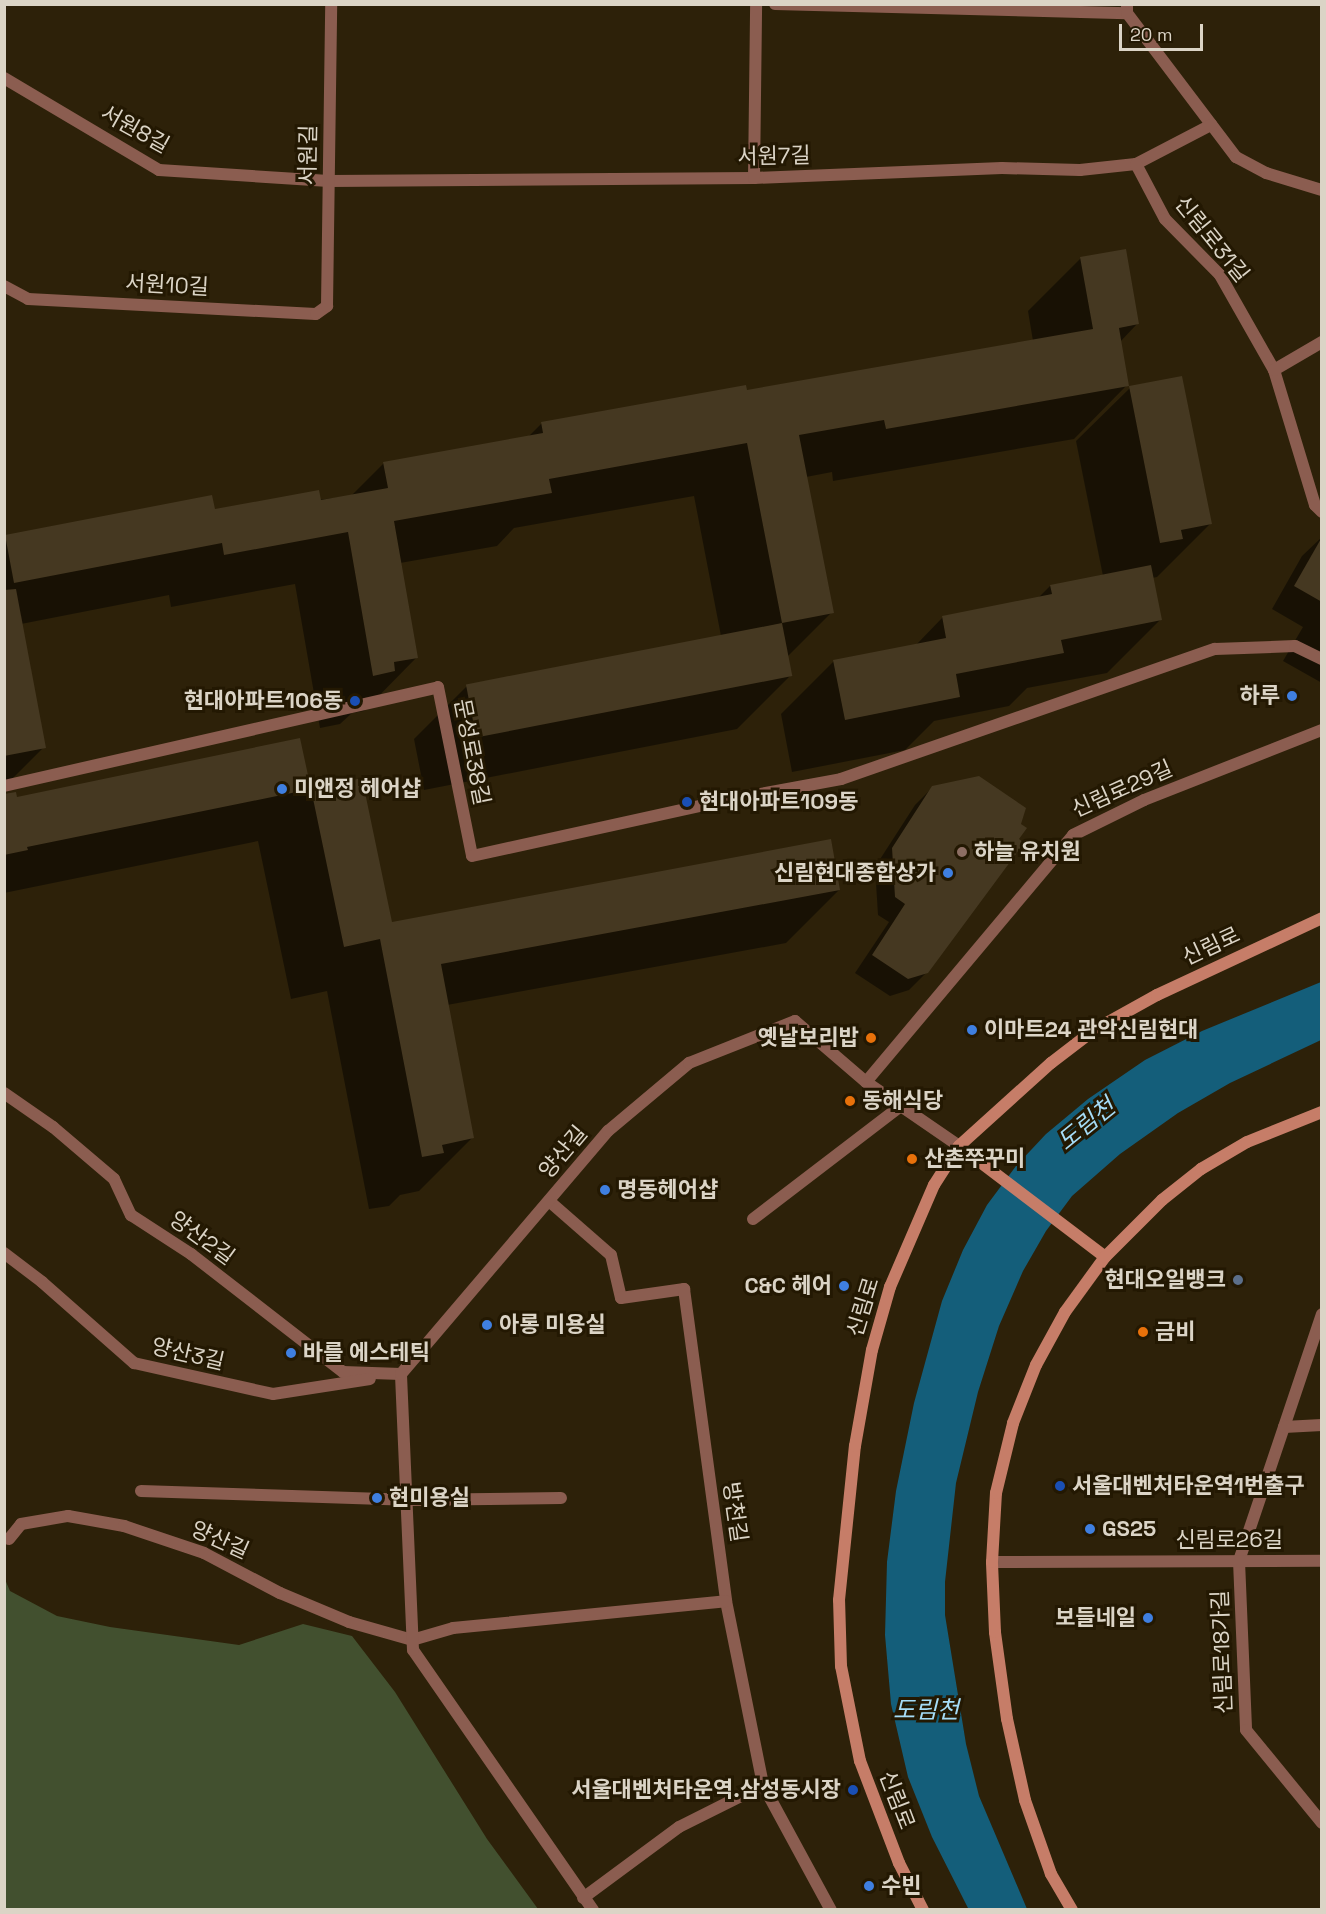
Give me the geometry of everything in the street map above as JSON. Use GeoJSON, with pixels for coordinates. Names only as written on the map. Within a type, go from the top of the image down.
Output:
{"type":"FeatureCollection","features":[{"type":"Feature","properties":{"kind":"main road","name":"신림로"},"geometry":{"type":"LineString","coordinates":[[923,1910],[899,1863],[860,1761],[841,1666],[839,1600],[855,1446],[872,1350],[890,1287],[934,1185],[959,1146],[1051,1063],[1094,1030],[1157,995],[1322,918]]}},
{"type":"Feature","properties":{"kind":"main road"},"geometry":{"type":"LineString","coordinates":[[1072,1910],[1051,1874],[1023,1788],[1007,1719],[995,1632],[992,1562],[996,1493],[1013,1423],[1036,1365],[1060,1321],[1106,1257],[1162,1200],[1201,1168],[1247,1142],[1322,1112]]}},
{"type":"Feature","properties":{"kind":"main road"},"geometry":{"type":"LineString","coordinates":[[959,1146],[1106,1257]]}},
{"type":"Feature","properties":{"kind":"street","name":"서원길"},"geometry":{"type":"LineString","coordinates":[[327,306],[331,4]]}},
{"type":"Feature","properties":{"kind":"street"},"geometry":{"type":"LineString","coordinates":[[754,178],[756,4]]}},
{"type":"Feature","properties":{"kind":"street"},"geometry":{"type":"LineString","coordinates":[[776,4],[1127,9],[1210,125],[1236,157],[1266,173],[1322,190]]}},
{"type":"Feature","properties":{"kind":"street","name":"서원8길"},"geometry":{"type":"LineString","coordinates":[[4,78],[159,170],[329,182]]}},
{"type":"Feature","properties":{"kind":"street","name":"서원7길"},"geometry":{"type":"LineString","coordinates":[[329,182],[754,178],[1002,168],[1080,170],[1136,164],[1210,125]]}},
{"type":"Feature","properties":{"kind":"street","name":"신림로31길"},"geometry":{"type":"LineString","coordinates":[[1136,164],[1165,219],[1220,275],[1274,370],[1315,506],[1322,512]]}},
{"type":"Feature","properties":{"kind":"street","name":"서원10길"},"geometry":{"type":"LineString","coordinates":[[4,286],[28,299],[316,314],[327,306]]}},
{"type":"Feature","properties":{"kind":"street"},"geometry":{"type":"LineString","coordinates":[[1274,370],[1322,342]]}},
{"type":"Feature","properties":{"kind":"street","name":"문성로38길"},"geometry":{"type":"LineString","coordinates":[[4,786],[438,687],[472,856],[717,802],[841,779],[1215,649],[1295,646],[1322,659]]}},
{"type":"Feature","properties":{"kind":"street","name":"신림로29길"},"geometry":{"type":"LineString","coordinates":[[866,1082],[1072,835],[1144,800],[1322,729]]}},
{"type":"Feature","properties":{"kind":"street","name":"양산길"},"geometry":{"type":"LineString","coordinates":[[401,1374],[608,1131],[689,1063],[795,1021],[866,1082],[959,1146]]}},
{"type":"Feature","properties":{"kind":"street","name":"양산2길"},"geometry":{"type":"LineString","coordinates":[[4,1093],[53,1127],[114,1179],[131,1215],[191,1254],[343,1372],[401,1374]]}},
{"type":"Feature","properties":{"kind":"street"},"geometry":{"type":"LineString","coordinates":[[753,1218],[901,1106]]}},
{"type":"Feature","properties":{"kind":"street","name":"방천길"},"geometry":{"type":"LineString","coordinates":[[549,1201],[611,1255],[621,1298],[684,1289],[726,1601],[763,1785],[831,1910]]}},
{"type":"Feature","properties":{"kind":"street","name":"양산3길"},"geometry":{"type":"LineString","coordinates":[[4,1253],[42,1282],[134,1364],[273,1395],[401,1374]]}},
{"type":"Feature","properties":{"kind":"street"},"geometry":{"type":"LineString","coordinates":[[1239,1561],[1322,1314]]}},
{"type":"Feature","properties":{"kind":"street"},"geometry":{"type":"LineString","coordinates":[[401,1374],[413,1650],[593,1910]]}},
{"type":"Feature","properties":{"kind":"street"},"geometry":{"type":"LineString","coordinates":[[1284,1427],[1322,1425]]}},
{"type":"Feature","properties":{"kind":"street","name":"양산길"},"geometry":{"type":"LineString","coordinates":[[141,1491],[406,1500],[561,1498]]}},
{"type":"Feature","properties":{"kind":"street","name":"양산길"},"geometry":{"type":"LineString","coordinates":[[9,1539],[21,1524],[68,1516],[124,1526],[204,1553],[280,1593],[349,1622],[412,1640]]}},
{"type":"Feature","properties":{"kind":"street","name":"신림로18가길"},"geometry":{"type":"LineString","coordinates":[[1239,1561],[1246,1730],[1322,1823]]}},
{"type":"Feature","properties":{"kind":"street","name":"신림로26길"},"geometry":{"type":"LineString","coordinates":[[992,1562],[1322,1561]]}},
{"type":"Feature","properties":{"kind":"street"},"geometry":{"type":"LineString","coordinates":[[412,1640],[453,1628],[726,1601]]}},
{"type":"Feature","properties":{"kind":"street"},"geometry":{"type":"LineString","coordinates":[[583,1898],[679,1827],[763,1785]]}},
{"type":"Feature","properties":{"kind":"green space"},"geometry":{"type":"Polygon","coordinates":[[[4,1577],[10,1591],[57,1616],[110,1627],[239,1645],[303,1624],[352,1636],[395,1692],[487,1839],[538,1909],[5,1909],[4,1577]]]}},
{"type":"Feature","properties":{"kind":"water","name":"도림천"},"geometry":{"type":"Polygon","coordinates":[[[1321,982],[1321,1040],[1230,1083],[1178,1113],[1120,1154],[1072,1196],[1046,1231],[1023,1271],[999,1326],[978,1392],[956,1483],[945,1582],[945,1615],[966,1744],[979,1796],[1027,1909],[969,1910],[932,1837],[908,1777],[891,1704],[885,1635],[887,1562],[896,1491],[914,1403],[942,1301],[963,1250],[987,1205],[1016,1166],[1046,1134],[1088,1099],[1145,1060],[1202,1031],[1321,982]]]}},
{"type":"Feature","properties":{"kind":"building"},"geometry":{"type":"Polygon","coordinates":[[[1126,249],[1139,324],[1119,328],[1129,386],[886,429],[884,420],[799,435],[834,613],[782,623],[747,443],[549,479],[552,493],[394,521],[418,658],[394,662],[395,671],[373,676],[348,532],[224,555],[222,543],[14,583],[5,535],[212,495],[215,509],[319,490],[321,500],[388,488],[383,462],[543,433],[541,422],[746,385],[747,390],[1093,329],[1080,257],[1126,249]]]}},
{"type":"Feature","properties":{"kind":"building"},"geometry":{"type":"Polygon","coordinates":[[[1182,376],[1212,524],[1181,530],[1183,539],[1160,543],[1129,386],[1182,376]]]}},
{"type":"Feature","properties":{"kind":"building"},"geometry":{"type":"Polygon","coordinates":[[[1322,537],[1322,602],[1294,586],[1322,537]]]}},
{"type":"Feature","properties":{"kind":"building"},"geometry":{"type":"Polygon","coordinates":[[[1151,565],[1162,620],[1061,640],[1064,653],[956,674],[960,697],[845,720],[833,660],[946,638],[942,616],[1052,594],[1050,585],[1151,565]]]}},
{"type":"Feature","properties":{"kind":"building"},"geometry":{"type":"Polygon","coordinates":[[[16,589],[46,748],[4,756],[4,590],[16,589]]]}},
{"type":"Feature","properties":{"kind":"building"},"geometry":{"type":"Polygon","coordinates":[[[782,623],[792,676],[476,737],[466,684],[782,623]]]}},
{"type":"Feature","properties":{"kind":"building"},"geometry":{"type":"Polygon","coordinates":[[[300,738],[311,789],[27,847],[28,850],[4,855],[4,794],[16,792],[17,797],[300,738]]]}},
{"type":"Feature","properties":{"kind":"building","name":"신림현대종합상가"},"geometry":{"type":"Polygon","coordinates":[[[979,776],[1026,808],[1021,824],[1027,828],[1019,839],[1024,843],[928,973],[908,979],[872,955],[905,904],[895,897],[892,848],[932,786],[979,776]]]}},
{"type":"Feature","properties":{"kind":"building"},"geometry":{"type":"Polygon","coordinates":[[[362,778],[392,922],[831,839],[840,890],[441,964],[474,1138],[442,1145],[444,1153],[422,1157],[380,939],[344,947],[311,789],[362,778]]]}},
{"type":"Feature","properties":{"kind":"place","name":"하루"},"geometry":{"type":"Point","coordinates":[1292,696]}},
{"type":"Feature","properties":{"kind":"place","name":"현대아파트106동"},"geometry":{"type":"Point","coordinates":[355,701]}},
{"type":"Feature","properties":{"kind":"place","name":"미앤정 헤어샵"},"geometry":{"type":"Point","coordinates":[282,789]}},
{"type":"Feature","properties":{"kind":"place","name":"현대아파트109동"},"geometry":{"type":"Point","coordinates":[687,802]}},
{"type":"Feature","properties":{"kind":"place","name":"하늘 유치원"},"geometry":{"type":"Point","coordinates":[962,852]}},
{"type":"Feature","properties":{"kind":"place","name":"신림현대종합상가"},"geometry":{"type":"Point","coordinates":[948,873]}},
{"type":"Feature","properties":{"kind":"place","name":"이마트24 관악신림현대"},"geometry":{"type":"Point","coordinates":[972,1030]}},
{"type":"Feature","properties":{"kind":"place","name":"옛날보리밥"},"geometry":{"type":"Point","coordinates":[871,1038]}},
{"type":"Feature","properties":{"kind":"place","name":"동해식당"},"geometry":{"type":"Point","coordinates":[850,1101]}},
{"type":"Feature","properties":{"kind":"place","name":"산촌쭈꾸미"},"geometry":{"type":"Point","coordinates":[912,1159]}},
{"type":"Feature","properties":{"kind":"place","name":"명동헤어샵"},"geometry":{"type":"Point","coordinates":[605,1190]}},
{"type":"Feature","properties":{"kind":"place","name":"현대오일뱅크"},"geometry":{"type":"Point","coordinates":[1238,1280]}},
{"type":"Feature","properties":{"kind":"place","name":"C&C 헤어"},"geometry":{"type":"Point","coordinates":[844,1286]}},
{"type":"Feature","properties":{"kind":"place","name":"아롱 미용실"},"geometry":{"type":"Point","coordinates":[487,1325]}},
{"type":"Feature","properties":{"kind":"place","name":"금비"},"geometry":{"type":"Point","coordinates":[1143,1332]}},
{"type":"Feature","properties":{"kind":"place","name":"바를 에스테틱"},"geometry":{"type":"Point","coordinates":[291,1353]}},
{"type":"Feature","properties":{"kind":"place","name":"서울대벤처타운역1번출구"},"geometry":{"type":"Point","coordinates":[1060,1486]}},
{"type":"Feature","properties":{"kind":"place","name":"현미용실"},"geometry":{"type":"Point","coordinates":[377,1498]}},
{"type":"Feature","properties":{"kind":"place","name":"GS25"},"geometry":{"type":"Point","coordinates":[1090,1529]}},
{"type":"Feature","properties":{"kind":"place","name":"보들네일"},"geometry":{"type":"Point","coordinates":[1148,1618]}},
{"type":"Feature","properties":{"kind":"place","name":"서울대벤처타운역.삼성동시장"},"geometry":{"type":"Point","coordinates":[853,1790]}},
{"type":"Feature","properties":{"kind":"place","name":"수빈"},"geometry":{"type":"Point","coordinates":[869,1886]}}]}
